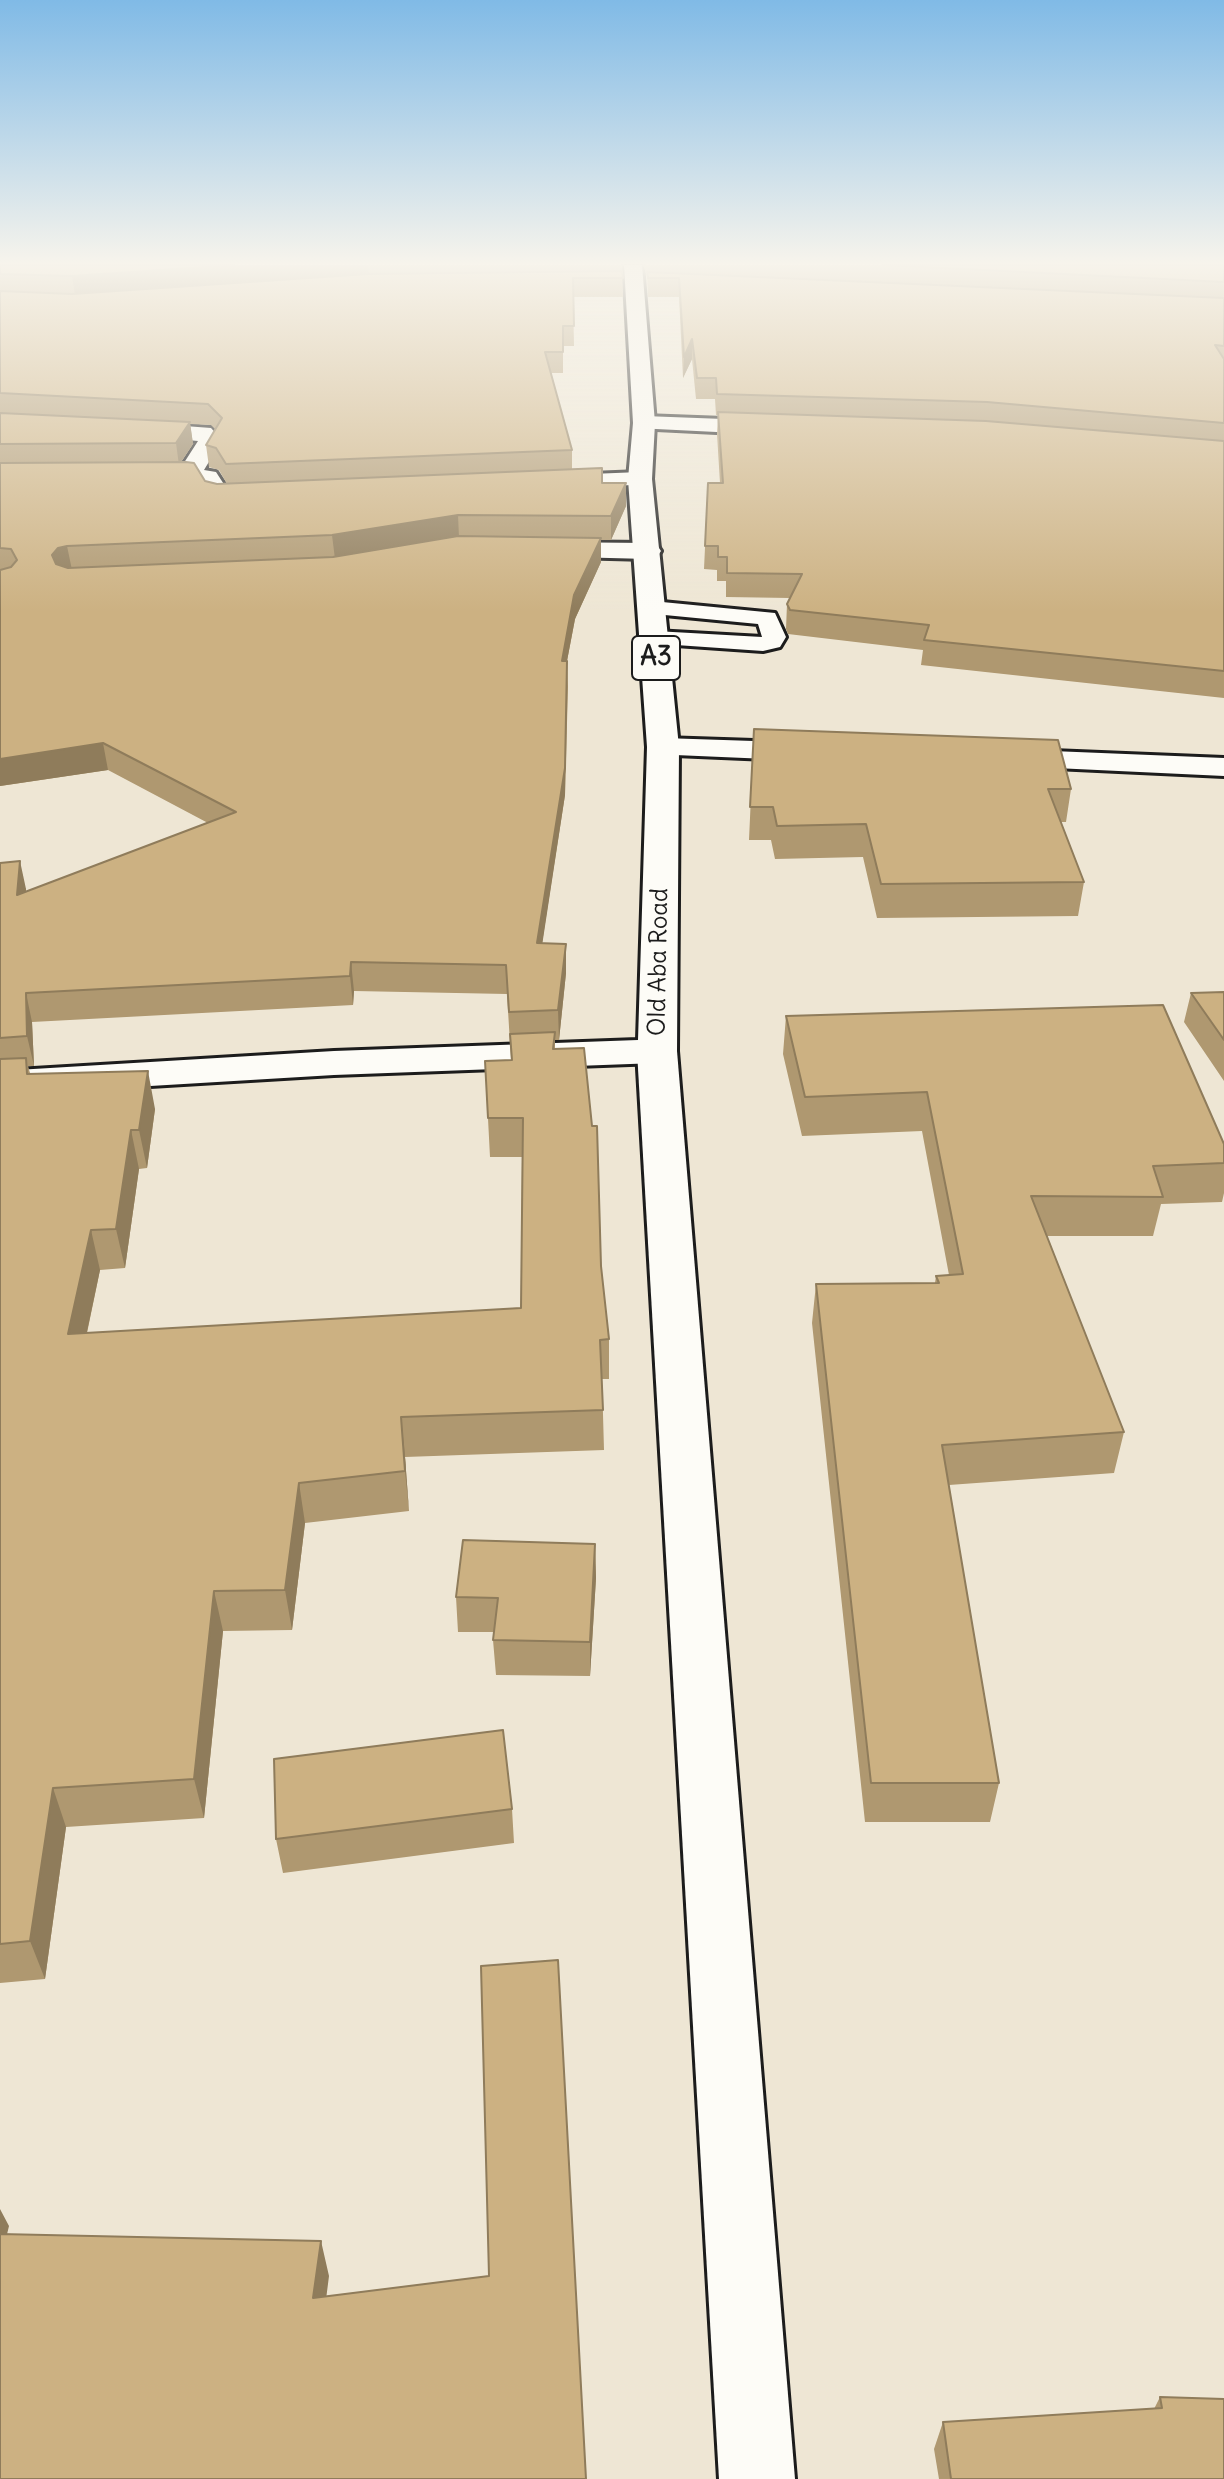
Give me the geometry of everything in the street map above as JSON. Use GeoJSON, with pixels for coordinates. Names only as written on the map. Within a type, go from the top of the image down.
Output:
{"type":"FeatureCollection","features":[{"type":"Feature","properties":{"kind":"main road","name":"Old Aba Road"},"geometry":{"type":"LineString","coordinates":[[0,1083],[334,1063],[657,1051],[663,747],[640,479],[644,423],[641,381]]}},
{"type":"Feature","properties":{"kind":"main road"},"geometry":{"type":"LineString","coordinates":[[644,423],[796,428]]}},
{"type":"Feature","properties":{"kind":"main road"},"geometry":{"type":"LineString","coordinates":[[116,429],[203,433],[210,440],[189,475]]}},
{"type":"Feature","properties":{"kind":"main road"},"geometry":{"type":"LineString","coordinates":[[116,476],[207,477],[220,497],[286,495]]}},
{"type":"Feature","properties":{"kind":"main road"},"geometry":{"type":"LineString","coordinates":[[516,483],[640,479]]}},
{"type":"Feature","properties":{"kind":"main road"},"geometry":{"type":"LineString","coordinates":[[522,550],[648,551]]}},
{"type":"Feature","properties":{"kind":"main road"},"geometry":{"type":"LineString","coordinates":[[663,747],[838,752]]}},
{"type":"Feature","properties":{"kind":"main road"},"geometry":{"type":"LineString","coordinates":[[980,757],[1224,767]]}},
{"type":"Feature","properties":{"kind":"main road"},"geometry":{"type":"LineString","coordinates":[[657,1051],[757,2479]]}},
{"type":"Feature","properties":{"kind":"lane"},"geometry":{"type":"LineString","coordinates":[[652,608],[767,618],[774,637],[772,642],[763,644],[655,638]]}},
{"type":"Feature","properties":{"kind":"building"},"geometry":{"type":"Polygon","coordinates":[[[0,381],[553,381],[572,450],[226,464],[216,448],[206,445],[222,418],[208,404],[0,393],[0,381]]]}},
{"type":"Feature","properties":{"kind":"building"},"geometry":{"type":"Polygon","coordinates":[[[716,381],[1224,381],[1224,423],[987,402],[717,394],[716,381]]]}},
{"type":"Feature","properties":{"kind":"building"},"geometry":{"type":"Polygon","coordinates":[[[718,412],[986,421],[1224,441],[1224,671],[924,640],[929,625],[790,610],[787,604],[802,574],[727,573],[727,557],[718,557],[718,546],[705,546],[708,483],[723,483],[718,412]]]}},
{"type":"Feature","properties":{"kind":"building"},"geometry":{"type":"Polygon","coordinates":[[[0,413],[190,422],[176,443],[0,444],[0,413]]]}},
{"type":"Feature","properties":{"kind":"building"},"geometry":{"type":"Polygon","coordinates":[[[0,463],[194,463],[205,481],[217,484],[602,468],[602,483],[626,483],[611,516],[458,515],[332,535],[67,546],[58,548],[52,555],[56,564],[68,568],[333,557],[458,536],[601,538],[574,595],[562,661],[567,661],[565,768],[537,943],[566,944],[558,1010],[509,1012],[506,965],[351,962],[350,976],[26,993],[27,1036],[0,1038],[0,863],[20,861],[17,895],[236,812],[103,743],[0,759],[0,570],[11,567],[17,560],[11,549],[0,548],[0,463]]]}},
{"type":"Feature","properties":{"kind":"building"},"geometry":{"type":"Polygon","coordinates":[[[754,729],[1058,740],[1071,789],[1048,789],[1084,882],[881,884],[866,824],[777,826],[773,807],[750,807],[754,729]]]}},
{"type":"Feature","properties":{"kind":"building"},"geometry":{"type":"Polygon","coordinates":[[[1224,992],[1224,1040],[1191,993],[1224,992]]]}},
{"type":"Feature","properties":{"kind":"building"},"geometry":{"type":"Polygon","coordinates":[[[1163,1005],[1224,1144],[1224,1163],[1153,1166],[1163,1197],[1031,1196],[1124,1432],[942,1445],[999,1783],[871,1783],[816,1284],[939,1283],[936,1276],[963,1274],[927,1092],[805,1097],[786,1016],[1163,1005]]]}},
{"type":"Feature","properties":{"kind":"building"},"geometry":{"type":"Polygon","coordinates":[[[555,1032],[553,1049],[584,1048],[592,1126],[597,1126],[601,1266],[609,1339],[600,1340],[603,1410],[401,1417],[405,1471],[299,1483],[285,1590],[214,1591],[194,1779],[53,1788],[30,1941],[0,1944],[0,1059],[26,1058],[27,1074],[148,1071],[139,1130],[131,1130],[116,1229],[91,1230],[68,1334],[521,1308],[523,1118],[488,1118],[485,1061],[512,1060],[510,1034],[555,1032]]]}},
{"type":"Feature","properties":{"kind":"building"},"geometry":{"type":"Polygon","coordinates":[[[463,1540],[595,1544],[590,1642],[493,1640],[498,1598],[456,1597],[463,1540]]]}},
{"type":"Feature","properties":{"kind":"building"},"geometry":{"type":"Polygon","coordinates":[[[503,1730],[512,1809],[276,1839],[274,1759],[503,1730]]]}},
{"type":"Feature","properties":{"kind":"building"},"geometry":{"type":"Polygon","coordinates":[[[558,1960],[586,2479],[0,2479],[0,2234],[321,2241],[313,2298],[489,2276],[481,1966],[558,1960]]]}},
{"type":"Feature","properties":{"kind":"building"},"geometry":{"type":"Polygon","coordinates":[[[1160,2397],[1224,2399],[1224,2479],[951,2479],[943,2422],[1162,2408],[1160,2397]]]}}]}
